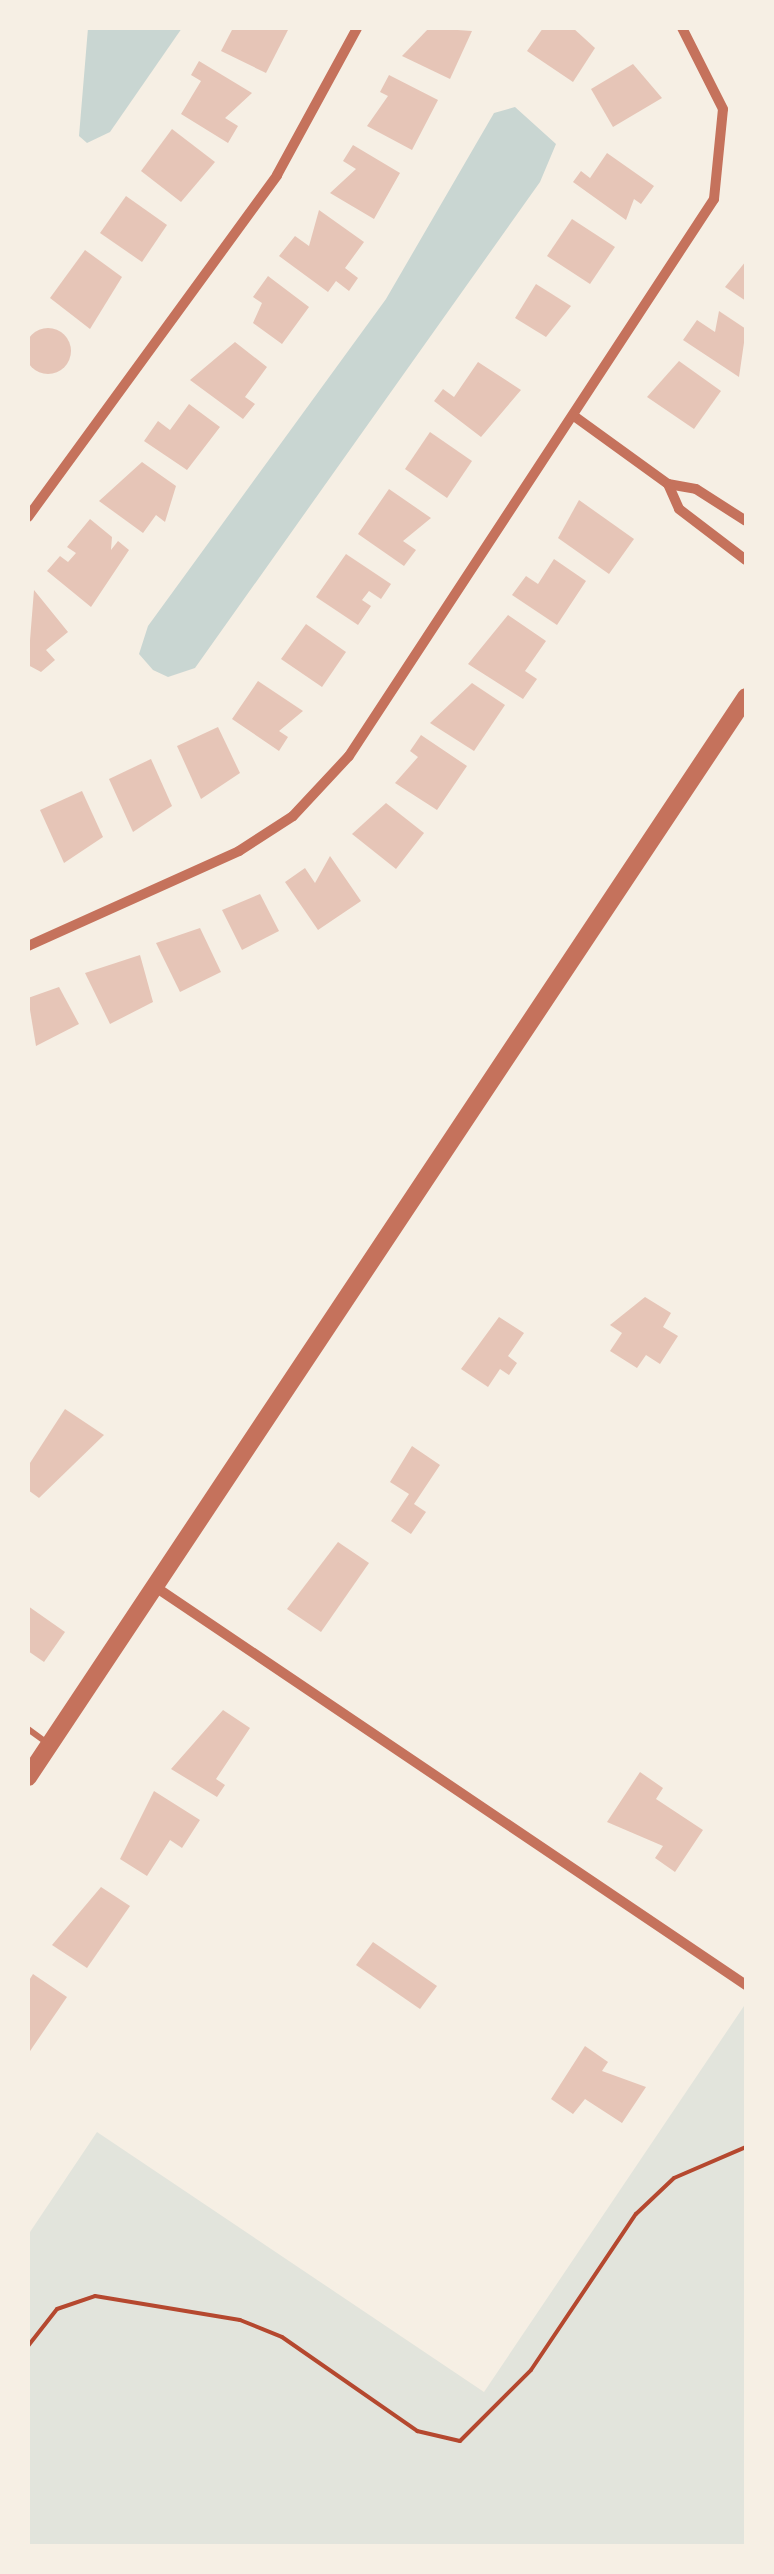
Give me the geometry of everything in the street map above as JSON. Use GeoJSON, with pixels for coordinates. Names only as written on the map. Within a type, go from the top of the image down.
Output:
{"type":"FeatureCollection","features":[{"type":"Feature","properties":{"kind":"street"},"geometry":{"type":"LineString","coordinates":[[28,517],[278,175],[357,28]]}},
{"type":"Feature","properties":{"kind":"street"},"geometry":{"type":"LineString","coordinates":[[28,946],[239,851],[293,816],[350,756],[705,217],[726,132],[714,77],[682,28]]}},
{"type":"Feature","properties":{"kind":"street"},"geometry":{"type":"LineString","coordinates":[[574,416],[668,484],[746,521]]}},
{"type":"Feature","properties":{"kind":"street"},"geometry":{"type":"LineString","coordinates":[[668,484],[680,509],[746,560]]}},
{"type":"Feature","properties":{"kind":"street"},"geometry":{"type":"LineString","coordinates":[[28,1776],[746,697]]}},
{"type":"Feature","properties":{"kind":"street"},"geometry":{"type":"LineString","coordinates":[[153,1585],[746,1986]]}},
{"type":"Feature","properties":{"kind":"lane"},"geometry":{"type":"LineString","coordinates":[[28,1729],[49,1744]]}},
{"type":"Feature","properties":{"kind":"path"},"geometry":{"type":"LineString","coordinates":[[28,2346],[58,2308],[96,2296],[240,2320],[282,2337],[417,2430],[460,2441],[531,2370],[636,2214],[674,2178],[746,2147]]}},
{"type":"Feature","properties":{"kind":"shaded area"},"geometry":{"type":"Polygon","coordinates":[[[88,28],[182,28],[110,132],[87,143],[79,136],[88,28]]]}},
{"type":"Feature","properties":{"kind":"shaded area"},"geometry":{"type":"Polygon","coordinates":[[[515,107],[556,144],[540,182],[195,668],[168,677],[153,670],[139,654],[148,626],[386,299],[494,113],[515,107]]]}},
{"type":"Feature","properties":{"kind":"shaded area"},"geometry":{"type":"Polygon","coordinates":[[[746,2003],[746,2546],[28,2546],[28,2235],[97,2132],[484,2392],[746,2003]]]}},
{"type":"Feature","properties":{"kind":"building"},"geometry":{"type":"Polygon","coordinates":[[[233,28],[289,28],[266,73],[221,51],[233,28]]]}},
{"type":"Feature","properties":{"kind":"building"},"geometry":{"type":"Polygon","coordinates":[[[429,28],[472,31],[450,79],[402,56],[429,28]]]}},
{"type":"Feature","properties":{"kind":"building"},"geometry":{"type":"Polygon","coordinates":[[[543,28],[573,28],[595,48],[573,82],[527,51],[543,28]]]}},
{"type":"Feature","properties":{"kind":"building"},"geometry":{"type":"Polygon","coordinates":[[[199,61],[252,93],[225,118],[238,126],[228,143],[181,114],[201,81],[191,75],[199,61]]]}},
{"type":"Feature","properties":{"kind":"building"},"geometry":{"type":"Polygon","coordinates":[[[633,64],[662,98],[613,127],[591,89],[633,64]]]}},
{"type":"Feature","properties":{"kind":"building"},"geometry":{"type":"Polygon","coordinates":[[[389,75],[438,100],[412,150],[367,126],[388,96],[380,92],[389,75]]]}},
{"type":"Feature","properties":{"kind":"building"},"geometry":{"type":"Polygon","coordinates":[[[172,129],[215,162],[181,202],[141,171],[172,129]]]}},
{"type":"Feature","properties":{"kind":"building"},"geometry":{"type":"Polygon","coordinates":[[[353,145],[400,173],[374,219],[330,193],[356,169],[343,161],[353,145]]]}},
{"type":"Feature","properties":{"kind":"building"},"geometry":{"type":"Polygon","coordinates":[[[607,153],[654,186],[641,204],[634,199],[626,220],[573,182],[581,171],[590,178],[607,153]]]}},
{"type":"Feature","properties":{"kind":"building"},"geometry":{"type":"Polygon","coordinates":[[[126,196],[167,225],[142,262],[100,233],[126,196]]]}},
{"type":"Feature","properties":{"kind":"building"},"geometry":{"type":"Polygon","coordinates":[[[319,210],[364,242],[345,268],[358,278],[349,291],[336,281],[328,292],[279,256],[295,236],[309,246],[319,210]]]}},
{"type":"Feature","properties":{"kind":"building"},"geometry":{"type":"Polygon","coordinates":[[[572,219],[615,247],[590,284],[547,256],[572,219]]]}},
{"type":"Feature","properties":{"kind":"building"},"geometry":{"type":"Polygon","coordinates":[[[85,250],[122,277],[90,329],[50,298],[85,250]]]}},
{"type":"Feature","properties":{"kind":"building"},"geometry":{"type":"Polygon","coordinates":[[[746,261],[746,301],[725,287],[746,261]]]}},
{"type":"Feature","properties":{"kind":"building"},"geometry":{"type":"Polygon","coordinates":[[[268,276],[309,307],[282,344],[253,323],[262,303],[253,297],[268,276]]]}},
{"type":"Feature","properties":{"kind":"building"},"geometry":{"type":"Polygon","coordinates":[[[536,284],[571,306],[546,337],[515,318],[536,284]]]}},
{"type":"Feature","properties":{"kind":"building"},"geometry":{"type":"Polygon","coordinates":[[[719,311],[746,329],[739,377],[683,340],[697,320],[715,332],[719,311]]]}},
{"type":"Feature","properties":{"kind":"building"},"geometry":{"type":"Polygon","coordinates":[[[48,328],[64,335],[71,351],[64,367],[48,374],[32,367],[25,351],[32,335],[48,328]]]}},
{"type":"Feature","properties":{"kind":"building"},"geometry":{"type":"Polygon","coordinates":[[[235,342],[267,367],[245,397],[255,404],[243,419],[190,380],[235,342]]]}},
{"type":"Feature","properties":{"kind":"building"},"geometry":{"type":"Polygon","coordinates":[[[679,361],[721,391],[694,429],[647,397],[679,361]]]}},
{"type":"Feature","properties":{"kind":"building"},"geometry":{"type":"Polygon","coordinates":[[[478,362],[521,390],[481,437],[434,401],[443,389],[454,397],[478,362]]]}},
{"type":"Feature","properties":{"kind":"building"},"geometry":{"type":"Polygon","coordinates":[[[189,404],[220,427],[187,470],[144,441],[158,421],[170,430],[189,404]]]}},
{"type":"Feature","properties":{"kind":"building"},"geometry":{"type":"Polygon","coordinates":[[[430,432],[472,461],[447,498],[405,469],[430,432]]]}},
{"type":"Feature","properties":{"kind":"building"},"geometry":{"type":"Polygon","coordinates":[[[142,462],[176,486],[165,522],[156,515],[143,533],[99,501],[142,462]]]}},
{"type":"Feature","properties":{"kind":"building"},"geometry":{"type":"Polygon","coordinates":[[[389,489],[431,518],[403,541],[416,550],[404,566],[358,534],[389,489]]]}},
{"type":"Feature","properties":{"kind":"building"},"geometry":{"type":"Polygon","coordinates":[[[579,500],[634,539],[609,574],[558,538],[579,500]]]}},
{"type":"Feature","properties":{"kind":"building"},"geometry":{"type":"Polygon","coordinates":[[[90,519],[112,537],[111,550],[118,541],[129,550],[91,607],[47,571],[60,556],[68,562],[76,553],[67,547],[90,519]]]}},
{"type":"Feature","properties":{"kind":"building"},"geometry":{"type":"Polygon","coordinates":[[[346,554],[391,584],[381,599],[369,591],[362,600],[371,606],[358,625],[316,597],[346,554]]]}},
{"type":"Feature","properties":{"kind":"building"},"geometry":{"type":"Polygon","coordinates":[[[554,559],[586,581],[557,625],[512,595],[526,576],[538,584],[554,559]]]}},
{"type":"Feature","properties":{"kind":"building"},"geometry":{"type":"Polygon","coordinates":[[[34,590],[68,632],[46,650],[55,660],[41,672],[28,665],[34,590]]]}},
{"type":"Feature","properties":{"kind":"building"},"geometry":{"type":"Polygon","coordinates":[[[508,615],[546,641],[525,671],[537,679],[523,699],[468,664],[508,615]]]}},
{"type":"Feature","properties":{"kind":"building"},"geometry":{"type":"Polygon","coordinates":[[[306,624],[346,652],[322,687],[281,659],[306,624]]]}},
{"type":"Feature","properties":{"kind":"building"},"geometry":{"type":"Polygon","coordinates":[[[258,681],[303,711],[279,731],[288,737],[279,751],[232,719],[258,681]]]}},
{"type":"Feature","properties":{"kind":"building"},"geometry":{"type":"Polygon","coordinates":[[[472,683],[505,705],[474,751],[430,723],[472,683]]]}},
{"type":"Feature","properties":{"kind":"building"},"geometry":{"type":"Polygon","coordinates":[[[218,727],[240,773],[201,799],[177,746],[218,727]]]}},
{"type":"Feature","properties":{"kind":"building"},"geometry":{"type":"Polygon","coordinates":[[[421,735],[467,766],[437,810],[395,783],[418,757],[410,751],[421,735]]]}},
{"type":"Feature","properties":{"kind":"building"},"geometry":{"type":"Polygon","coordinates":[[[151,759],[172,806],[133,832],[109,779],[151,759]]]}},
{"type":"Feature","properties":{"kind":"building"},"geometry":{"type":"Polygon","coordinates":[[[82,791],[103,837],[64,863],[40,810],[82,791]]]}},
{"type":"Feature","properties":{"kind":"building"},"geometry":{"type":"Polygon","coordinates":[[[386,803],[424,833],[396,869],[352,834],[386,803]]]}},
{"type":"Feature","properties":{"kind":"building"},"geometry":{"type":"Polygon","coordinates":[[[330,856],[361,901],[318,930],[285,882],[305,868],[315,883],[330,856]]]}},
{"type":"Feature","properties":{"kind":"building"},"geometry":{"type":"Polygon","coordinates":[[[260,894],[279,931],[242,950],[222,910],[260,894]]]}},
{"type":"Feature","properties":{"kind":"building"},"geometry":{"type":"Polygon","coordinates":[[[200,928],[221,972],[180,992],[156,943],[200,928]]]}},
{"type":"Feature","properties":{"kind":"building"},"geometry":{"type":"Polygon","coordinates":[[[140,955],[153,1002],[110,1024],[85,973],[140,955]]]}},
{"type":"Feature","properties":{"kind":"building"},"geometry":{"type":"Polygon","coordinates":[[[59,987],[79,1024],[36,1046],[28,998],[59,987]]]}},
{"type":"Feature","properties":{"kind":"building"},"geometry":{"type":"Polygon","coordinates":[[[645,1297],[671,1313],[663,1327],[678,1336],[660,1364],[646,1355],[637,1368],[610,1351],[622,1333],[610,1325],[645,1297]]]}},
{"type":"Feature","properties":{"kind":"building"},"geometry":{"type":"Polygon","coordinates":[[[499,1317],[524,1333],[508,1356],[517,1363],[509,1375],[500,1369],[488,1387],[461,1369],[499,1317]]]}},
{"type":"Feature","properties":{"kind":"building"},"geometry":{"type":"Polygon","coordinates":[[[65,1409],[104,1435],[39,1498],[28,1490],[28,1466],[65,1409]]]}},
{"type":"Feature","properties":{"kind":"building"},"geometry":{"type":"Polygon","coordinates":[[[412,1446],[440,1465],[414,1504],[426,1512],[411,1534],[391,1521],[409,1494],[390,1482],[412,1446]]]}},
{"type":"Feature","properties":{"kind":"building"},"geometry":{"type":"Polygon","coordinates":[[[338,1542],[369,1563],[321,1632],[287,1609],[338,1542]]]}},
{"type":"Feature","properties":{"kind":"building"},"geometry":{"type":"Polygon","coordinates":[[[28,1606],[65,1632],[44,1662],[28,1651],[28,1606]]]}},
{"type":"Feature","properties":{"kind":"building"},"geometry":{"type":"Polygon","coordinates":[[[223,1710],[250,1728],[216,1779],[225,1785],[217,1797],[171,1769],[223,1710]]]}},
{"type":"Feature","properties":{"kind":"building"},"geometry":{"type":"Polygon","coordinates":[[[640,1772],[663,1788],[656,1799],[703,1830],[675,1872],[655,1858],[663,1846],[607,1822],[640,1772]]]}},
{"type":"Feature","properties":{"kind":"building"},"geometry":{"type":"Polygon","coordinates":[[[154,1791],[200,1820],[182,1848],[170,1840],[147,1876],[120,1859],[154,1791]]]}},
{"type":"Feature","properties":{"kind":"building"},"geometry":{"type":"Polygon","coordinates":[[[101,1887],[130,1906],[87,1968],[52,1945],[101,1887]]]}},
{"type":"Feature","properties":{"kind":"building"},"geometry":{"type":"Polygon","coordinates":[[[373,1942],[437,1986],[420,2009],[356,1965],[373,1942]]]}},
{"type":"Feature","properties":{"kind":"building"},"geometry":{"type":"Polygon","coordinates":[[[33,1974],[67,1997],[28,2054],[28,1982],[33,1974]]]}},
{"type":"Feature","properties":{"kind":"building"},"geometry":{"type":"Polygon","coordinates":[[[585,2046],[608,2062],[602,2071],[646,2087],[622,2123],[585,2099],[573,2114],[551,2099],[585,2046]]]}}]}
